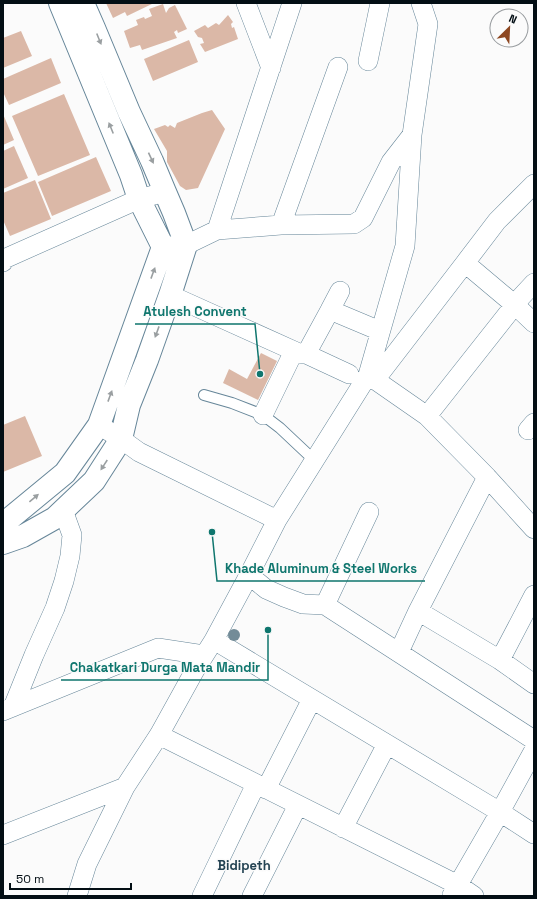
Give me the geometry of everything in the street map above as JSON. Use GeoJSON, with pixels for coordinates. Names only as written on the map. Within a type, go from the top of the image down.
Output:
{"type":"FeatureCollection","features":[{"type":"Feature","properties":{"kind":"main road"},"geometry":{"type":"LineString","coordinates":[[3,522],[8,520],[65,472],[99,425],[163,247],[139,199],[131,175],[60,3]]}},
{"type":"Feature","properties":{"kind":"main road"},"geometry":{"type":"LineString","coordinates":[[3,543],[23,536],[55,518],[94,481],[121,439],[130,405],[170,295],[186,245],[166,192],[129,112],[83,3]]}},
{"type":"Feature","properties":{"kind":"street"},"geometry":{"type":"LineString","coordinates":[[246,3],[271,68]]}},
{"type":"Feature","properties":{"kind":"street"},"geometry":{"type":"LineString","coordinates":[[217,230],[292,3]]}},
{"type":"Feature","properties":{"kind":"street"},"geometry":{"type":"LineString","coordinates":[[368,61],[380,3]]}},
{"type":"Feature","properties":{"kind":"street"},"geometry":{"type":"LineString","coordinates":[[371,377],[380,332],[405,246],[412,135],[428,24],[421,3]]}},
{"type":"Feature","properties":{"kind":"street"},"geometry":{"type":"LineString","coordinates":[[281,225],[338,67]]}},
{"type":"Feature","properties":{"kind":"street"},"geometry":{"type":"LineString","coordinates":[[163,247],[186,245],[217,230],[281,225],[354,224],[363,218],[391,162],[412,135]]}},
{"type":"Feature","properties":{"kind":"street"},"geometry":{"type":"LineString","coordinates":[[77,896],[88,864],[125,787],[159,735],[249,575],[277,520],[314,460],[371,377],[465,263],[497,221],[534,184]]}},
{"type":"Feature","properties":{"kind":"street"},"geometry":{"type":"LineString","coordinates":[[3,260],[139,199],[166,192]]}},
{"type":"Feature","properties":{"kind":"street"},"geometry":{"type":"LineString","coordinates":[[465,263],[534,323]]}},
{"type":"Feature","properties":{"kind":"street"},"geometry":{"type":"LineString","coordinates":[[427,416],[534,283]]}},
{"type":"Feature","properties":{"kind":"street"},"geometry":{"type":"LineString","coordinates":[[263,415],[300,352],[330,310],[340,291]]}},
{"type":"Feature","properties":{"kind":"street"},"geometry":{"type":"LineString","coordinates":[[170,295],[349,374]]}},
{"type":"Feature","properties":{"kind":"street"},"geometry":{"type":"LineString","coordinates":[[330,310],[380,332]]}},
{"type":"Feature","properties":{"kind":"street"},"geometry":{"type":"LineString","coordinates":[[371,377],[427,416],[487,477],[534,529]]}},
{"type":"Feature","properties":{"kind":"street"},"geometry":{"type":"LineString","coordinates":[[99,425],[139,452],[277,520]]}},
{"type":"Feature","properties":{"kind":"street"},"geometry":{"type":"LineString","coordinates":[[399,652],[418,611],[487,477]]}},
{"type":"Feature","properties":{"kind":"street"},"geometry":{"type":"LineString","coordinates":[[8,709],[34,655],[64,580],[70,556],[72,535],[63,510]]}},
{"type":"Feature","properties":{"kind":"street"},"geometry":{"type":"LineString","coordinates":[[325,605],[369,512]]}},
{"type":"Feature","properties":{"kind":"street"},"geometry":{"type":"LineString","coordinates":[[249,575],[266,589],[284,597],[303,604],[325,605],[534,740]]}},
{"type":"Feature","properties":{"kind":"street"},"geometry":{"type":"LineString","coordinates":[[500,660],[534,595]]}},
{"type":"Feature","properties":{"kind":"street"},"geometry":{"type":"LineString","coordinates":[[418,611],[500,660],[534,684]]}},
{"type":"Feature","properties":{"kind":"street"},"geometry":{"type":"LineString","coordinates":[[8,709],[31,701],[158,648],[209,647],[312,699],[534,834]]}},
{"type":"Feature","properties":{"kind":"street"},"geometry":{"type":"LineString","coordinates":[[202,896],[261,786],[312,699]]}},
{"type":"Feature","properties":{"kind":"street"},"geometry":{"type":"LineString","coordinates":[[159,735],[343,828],[454,891],[474,896]]}},
{"type":"Feature","properties":{"kind":"street"},"geometry":{"type":"LineString","coordinates":[[343,828],[387,744]]}},
{"type":"Feature","properties":{"kind":"street"},"geometry":{"type":"LineString","coordinates":[[454,891],[534,750]]}},
{"type":"Feature","properties":{"kind":"street"},"geometry":{"type":"LineString","coordinates":[[3,834],[125,787]]}},
{"type":"Feature","properties":{"kind":"street"},"geometry":{"type":"LineString","coordinates":[[252,896],[298,805]]}},
{"type":"Feature","properties":{"kind":"lane"},"geometry":{"type":"LineString","coordinates":[[204,395],[232,403],[263,415],[280,428],[314,460]]}},
{"type":"Feature","properties":{"kind":"building"},"geometry":{"type":"Polygon","coordinates":[[[106,3],[154,3],[127,16],[125,12],[113,18],[106,3]]]}},
{"type":"Feature","properties":{"kind":"building"},"geometry":{"type":"Polygon","coordinates":[[[163,4],[166,13],[169,8],[175,5],[187,29],[178,33],[177,30],[174,32],[177,38],[142,50],[140,45],[130,48],[124,31],[138,25],[136,20],[144,17],[145,19],[152,16],[149,9],[163,4]]]}},
{"type":"Feature","properties":{"kind":"building"},"geometry":{"type":"Polygon","coordinates":[[[228,15],[233,22],[231,24],[232,28],[234,27],[238,39],[205,52],[200,44],[204,43],[202,38],[198,37],[194,31],[205,25],[208,28],[216,23],[219,25],[228,15]]]}},
{"type":"Feature","properties":{"kind":"building"},"geometry":{"type":"Polygon","coordinates":[[[21,31],[32,56],[3,68],[3,38],[21,31]]]}},
{"type":"Feature","properties":{"kind":"building"},"geometry":{"type":"Polygon","coordinates":[[[189,40],[198,62],[153,81],[144,59],[189,40]]]}},
{"type":"Feature","properties":{"kind":"building"},"geometry":{"type":"Polygon","coordinates":[[[51,58],[61,83],[9,105],[3,92],[3,79],[51,58]]]}},
{"type":"Feature","properties":{"kind":"building"},"geometry":{"type":"Polygon","coordinates":[[[64,94],[90,155],[38,176],[12,116],[64,94]]]}},
{"type":"Feature","properties":{"kind":"building"},"geometry":{"type":"Polygon","coordinates":[[[212,110],[225,129],[198,188],[186,190],[180,186],[167,162],[167,151],[154,129],[165,125],[168,127],[170,125],[175,128],[177,123],[212,110]]]}},
{"type":"Feature","properties":{"kind":"building"},"geometry":{"type":"Polygon","coordinates":[[[3,114],[14,140],[3,145],[3,114]]]}},
{"type":"Feature","properties":{"kind":"building"},"geometry":{"type":"Polygon","coordinates":[[[14,146],[28,178],[3,189],[3,151],[14,146]]]}},
{"type":"Feature","properties":{"kind":"building"},"geometry":{"type":"Polygon","coordinates":[[[96,157],[111,191],[52,216],[38,182],[96,157]]]}},
{"type":"Feature","properties":{"kind":"building"},"geometry":{"type":"Polygon","coordinates":[[[35,180],[51,219],[10,236],[3,220],[3,193],[35,180]]]}},
{"type":"Feature","properties":{"kind":"building"},"geometry":{"type":"Polygon","coordinates":[[[261,353],[277,361],[258,400],[223,383],[229,369],[247,379],[261,353]]]}},
{"type":"Feature","properties":{"kind":"building"},"geometry":{"type":"Polygon","coordinates":[[[25,416],[42,456],[3,472],[3,425],[25,416]]]}},
{"type":"Feature","properties":{"kind":"place","name":"Atulesh Convent"},"geometry":{"type":"Point","coordinates":[260,374]}},
{"type":"Feature","properties":{"kind":"place","name":"Khade Aluminum & Steel Works"},"geometry":{"type":"Point","coordinates":[212,532]}},
{"type":"Feature","properties":{"kind":"place","name":"Chakatkari Durga Mata Mandir"},"geometry":{"type":"Point","coordinates":[268,630]}},
{"type":"Feature","properties":{"kind":"district","name":"Bidipeth"},"geometry":{"type":"Point","coordinates":[244,865]}}]}
